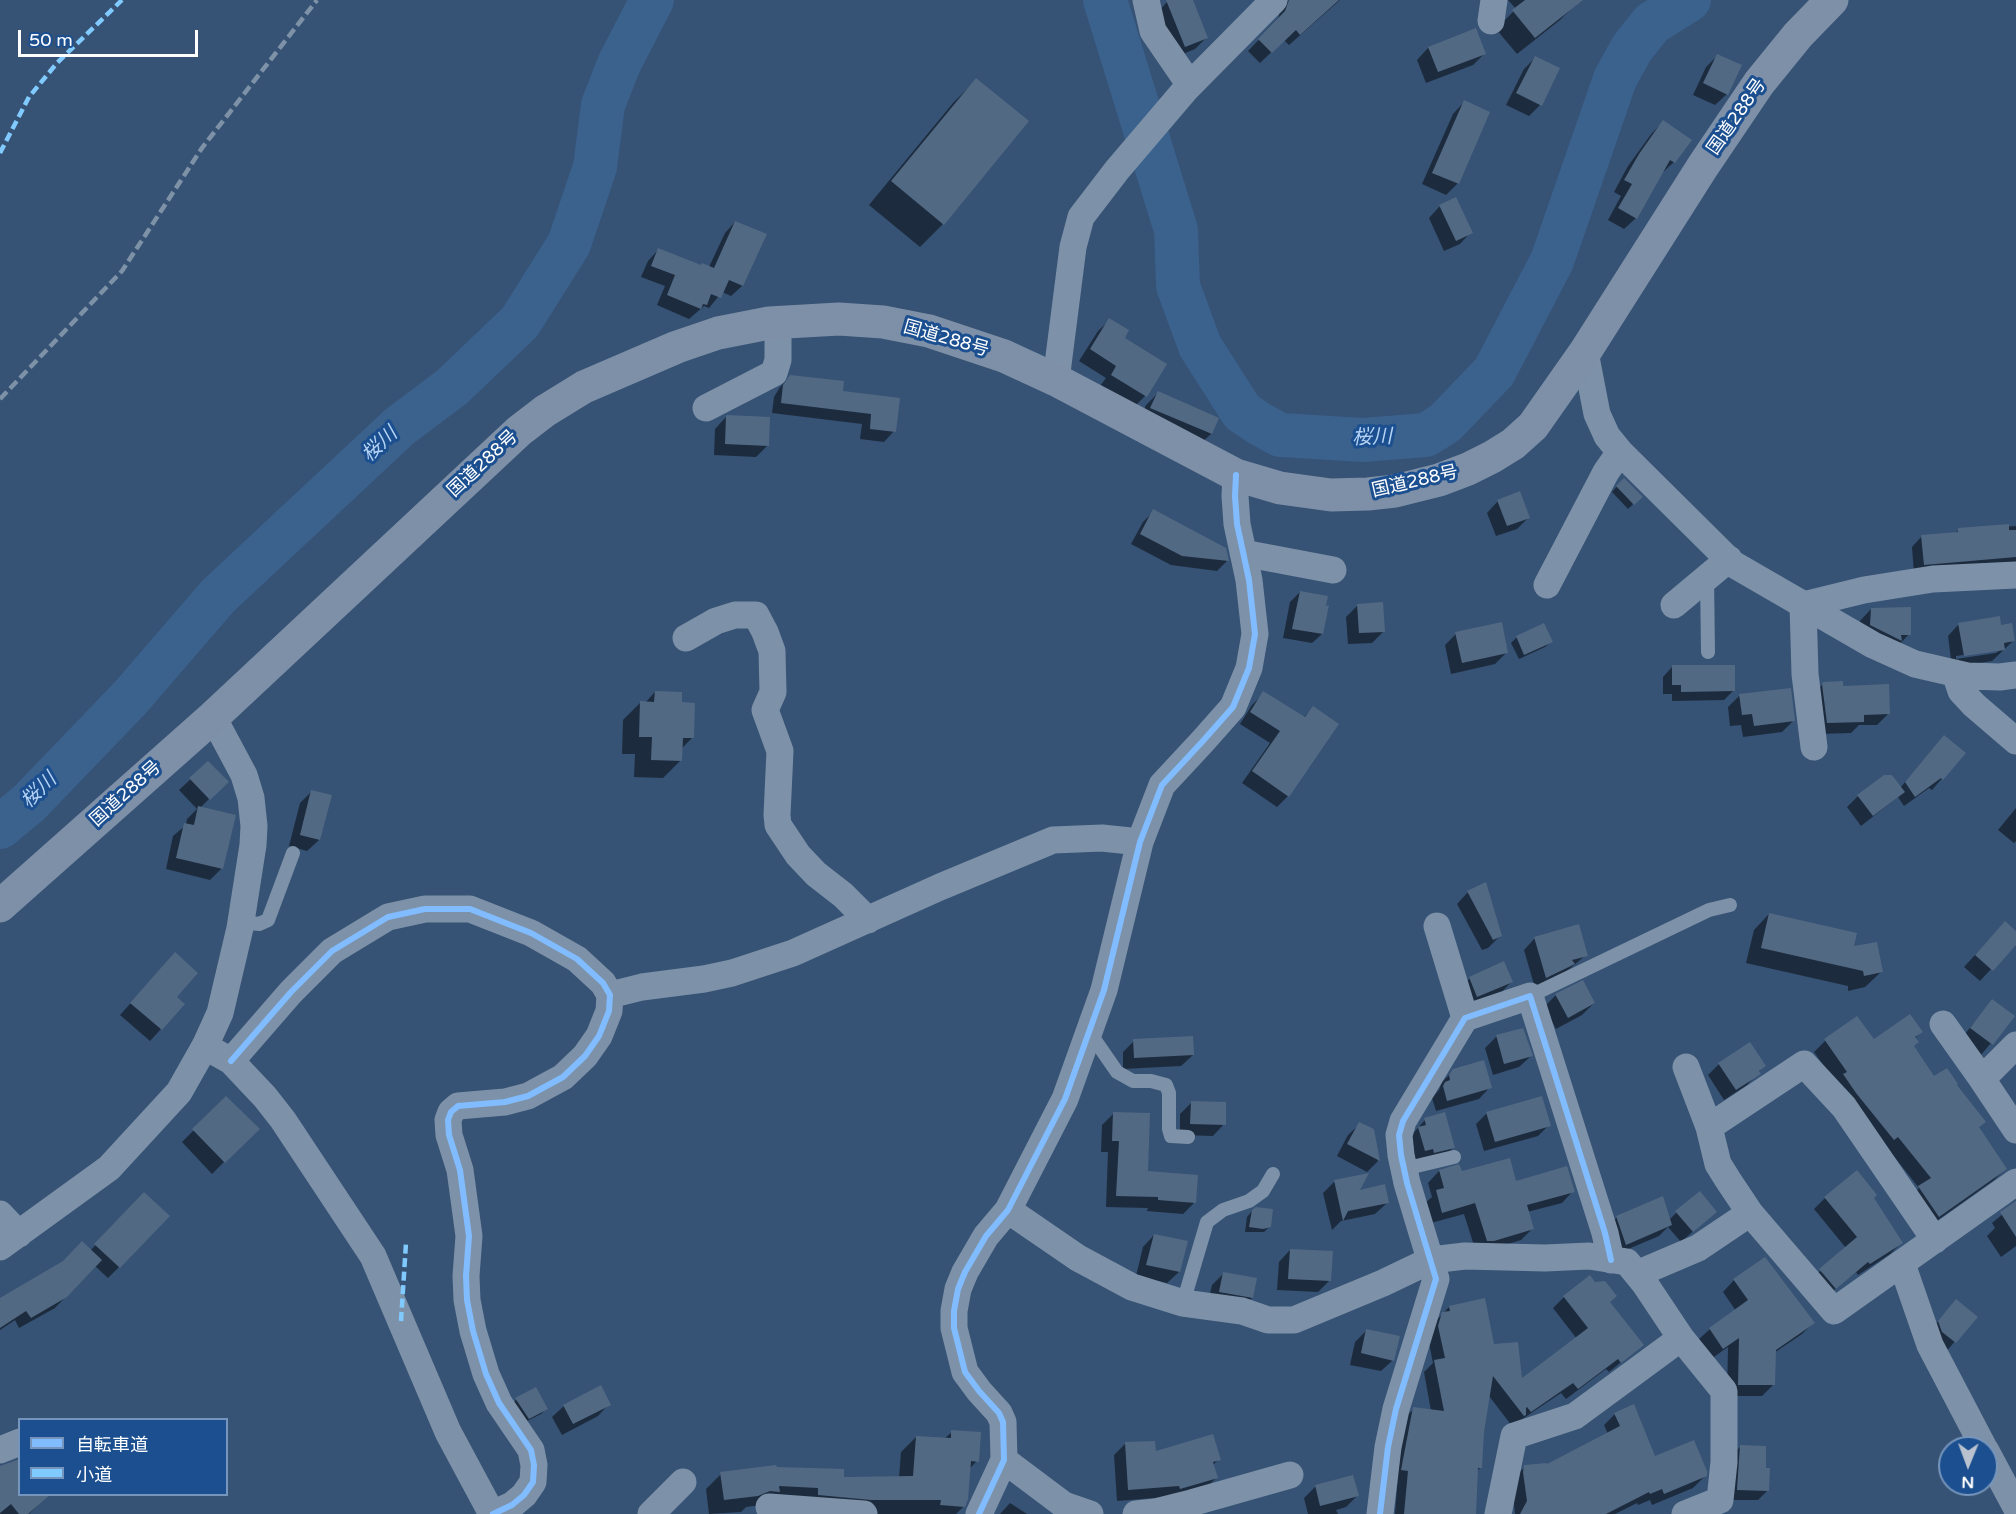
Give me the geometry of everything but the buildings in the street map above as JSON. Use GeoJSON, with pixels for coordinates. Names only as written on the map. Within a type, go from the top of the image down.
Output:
{"type":"FeatureCollection","features":[{"type":"Feature","properties":{"kind":"highway","name":"国道288号"},"geometry":{"type":"LineString","coordinates":[[0,906],[213,717],[519,431],[545,411],[585,387],[677,347],[718,333],[778,322],[839,319],[883,322],[929,331],[1004,356],[1056,380],[1236,475],[1280,488],[1331,495],[1368,494],[1395,491],[1439,480],[1468,469],[1492,457],[1533,426],[1586,352],[1703,166],[1759,83],[1798,35],[1832,0]]}},
{"type":"Feature","properties":{"kind":"street"},"geometry":{"type":"LineString","coordinates":[[1146,0],[1153,31],[1188,87]]}},
{"type":"Feature","properties":{"kind":"street"},"geometry":{"type":"LineString","coordinates":[[1056,380],[1073,247],[1081,218],[1117,170],[1188,87],[1274,0]]}},
{"type":"Feature","properties":{"kind":"street"},"geometry":{"type":"LineString","coordinates":[[706,408],[774,374],[778,360],[778,322]]}},
{"type":"Feature","properties":{"kind":"street"},"geometry":{"type":"LineString","coordinates":[[1586,352],[1597,414],[1607,436],[1620,452],[1729,560],[1873,645],[1915,664],[1955,673],[1989,677],[2016,675]]}},
{"type":"Feature","properties":{"kind":"street"},"geometry":{"type":"LineString","coordinates":[[1547,585],[1606,472],[1620,452]]}},
{"type":"Feature","properties":{"kind":"street"},"geometry":{"type":"LineString","coordinates":[[979,1514],[1004,1460],[1003,1422],[999,1413],[965,1372],[956,1339],[954,1311],[958,1289],[986,1236],[1008,1210],[1065,1099],[1104,990],[1140,842],[1162,784],[1203,742],[1233,706],[1249,668],[1256,634],[1244,553],[1237,524],[1236,475]]}},
{"type":"Feature","properties":{"kind":"street"},"geometry":{"type":"LineString","coordinates":[[1244,553],[1333,570]]}},
{"type":"Feature","properties":{"kind":"street"},"geometry":{"type":"LineString","coordinates":[[1674,604],[1729,560]]}},
{"type":"Feature","properties":{"kind":"street"},"geometry":{"type":"LineString","coordinates":[[1803,605],[1864,590],[1933,579],[2016,575]]}},
{"type":"Feature","properties":{"kind":"street"},"geometry":{"type":"LineString","coordinates":[[1803,605],[1805,674],[1814,747]]}},
{"type":"Feature","properties":{"kind":"street"},"geometry":{"type":"LineString","coordinates":[[686,638],[716,621],[735,615],[756,615],[772,651],[773,693],[765,710],[780,751],[778,825],[798,855],[816,874],[843,895],[868,920]]}},
{"type":"Feature","properties":{"kind":"street"},"geometry":{"type":"LineString","coordinates":[[1955,673],[1961,691],[2016,741]]}},
{"type":"Feature","properties":{"kind":"street"},"geometry":{"type":"LineString","coordinates":[[0,1214],[10,1240],[109,1168],[179,1092],[206,1046],[220,1013],[241,922],[254,826],[251,798],[244,775],[213,717]]}},
{"type":"Feature","properties":{"kind":"street"},"geometry":{"type":"LineString","coordinates":[[610,995],[642,987],[732,973],[793,953],[940,887],[1053,840],[1101,838],[1140,842]]}},
{"type":"Feature","properties":{"kind":"street"},"geometry":{"type":"LineString","coordinates":[[206,1046],[231,1061],[283,1120],[373,1256],[448,1432],[498,1513],[512,1505],[533,1482],[534,1465],[531,1450],[499,1403],[473,1331],[465,1276],[469,1236],[460,1170],[449,1135],[448,1120],[458,1106],[505,1102],[528,1096],[564,1077],[585,1056],[599,1036],[609,1011],[610,995],[603,983],[577,959],[531,933],[470,909],[425,909],[388,917],[332,951],[291,992],[231,1061]]}},
{"type":"Feature","properties":{"kind":"street"},"geometry":{"type":"LineString","coordinates":[[1437,926],[1465,1018]]}},
{"type":"Feature","properties":{"kind":"street"},"geometry":{"type":"LineString","coordinates":[[1380,1514],[1395,1409],[1436,1278],[1404,1169],[1399,1135],[1403,1121],[1465,1018],[1530,996],[1605,1233],[1611,1260]]}},
{"type":"Feature","properties":{"kind":"street"},"geometry":{"type":"LineString","coordinates":[[1943,1024],[2016,1130]]}},
{"type":"Feature","properties":{"kind":"street"},"geometry":{"type":"LineString","coordinates":[[1982,1080],[2016,1045]]}},
{"type":"Feature","properties":{"kind":"street"},"geometry":{"type":"LineString","coordinates":[[1709,1127],[1803,1064],[1844,1107],[1935,1240]]}},
{"type":"Feature","properties":{"kind":"street"},"geometry":{"type":"LineString","coordinates":[[1686,1067],[1709,1127],[1718,1164],[1750,1213],[1834,1311],[2016,1182]]}},
{"type":"Feature","properties":{"kind":"street"},"geometry":{"type":"LineString","coordinates":[[1008,1210],[1078,1258],[1132,1287],[1183,1303],[1242,1311],[1268,1320],[1294,1320],[1383,1283],[1431,1260],[1465,1256],[1545,1258],[1589,1256],[1627,1262],[1681,1338],[1724,1391],[1724,1462],[1720,1500],[1685,1514]]}},
{"type":"Feature","properties":{"kind":"street"},"geometry":{"type":"LineString","coordinates":[[1637,1274],[1698,1248],[1750,1213]]}},
{"type":"Feature","properties":{"kind":"street"},"geometry":{"type":"LineString","coordinates":[[1902,1264],[1930,1345],[1978,1436]]}},
{"type":"Feature","properties":{"kind":"street"},"geometry":{"type":"LineString","coordinates":[[1498,1514],[1514,1436],[1575,1416],[1681,1338]]}},
{"type":"Feature","properties":{"kind":"street"},"geometry":{"type":"LineString","coordinates":[[0,1450],[18,1443]]}},
{"type":"Feature","properties":{"kind":"street"},"geometry":{"type":"LineString","coordinates":[[1004,1460],[1076,1512]]}},
{"type":"Feature","properties":{"kind":"street"},"geometry":{"type":"LineString","coordinates":[[1998,1473],[2016,1507]]}},
{"type":"Feature","properties":{"kind":"street"},"geometry":{"type":"LineString","coordinates":[[1136,1514],[1206,1507],[1290,1475]]}},
{"type":"Feature","properties":{"kind":"street"},"geometry":{"type":"LineString","coordinates":[[651,1514],[682,1482]]}},
{"type":"Feature","properties":{"kind":"street"},"geometry":{"type":"LineString","coordinates":[[769,1507],[850,1513]]}},
{"type":"Feature","properties":{"kind":"lane"},"geometry":{"type":"LineString","coordinates":[[1707,578],[1708,652]]}},
{"type":"Feature","properties":{"kind":"lane"},"geometry":{"type":"LineString","coordinates":[[241,922],[259,924],[268,920],[293,853]]}},
{"type":"Feature","properties":{"kind":"lane"},"geometry":{"type":"LineString","coordinates":[[1530,996],[1709,910],[1730,905]]}},
{"type":"Feature","properties":{"kind":"lane"},"geometry":{"type":"LineString","coordinates":[[1089,1033],[1117,1072],[1133,1081],[1151,1081],[1166,1085],[1169,1093],[1171,1136],[1188,1137]]}},
{"type":"Feature","properties":{"kind":"lane"},"geometry":{"type":"LineString","coordinates":[[1404,1169],[1454,1157]]}},
{"type":"Feature","properties":{"kind":"lane"},"geometry":{"type":"LineString","coordinates":[[1183,1303],[1207,1222],[1223,1210],[1249,1201],[1263,1191],[1273,1174]]}},
{"type":"Feature","properties":{"kind":"waterway","name":"桜川"},"geometry":{"type":"LineString","coordinates":[[0,827],[29,803],[130,698],[218,596],[400,426],[452,387],[520,322],[569,244],[595,167],[603,105],[619,64],[652,0]]}},
{"type":"Feature","properties":{"kind":"waterway","name":"桜川"},"geometry":{"type":"LineString","coordinates":[[1105,0],[1176,230],[1178,286],[1200,346],[1242,412],[1260,424],[1280,435],[1363,440],[1426,435],[1445,423],[1494,372],[1552,261],[1615,79],[1632,48],[1652,23],[1689,0]]}},
{"type":"Feature","properties":{"kind":"railway"},"geometry":{"type":"LineString","coordinates":[[0,399],[122,271],[202,148],[317,0]]}},
{"type":"Feature","properties":{"kind":"marked path"},"geometry":{"type":"LineString","coordinates":[[0,153],[29,97],[57,63],[122,0]]}},
{"type":"Feature","properties":{"kind":"marked path"},"geometry":{"type":"LineString","coordinates":[[401,1321],[406,1243]]}},
{"type":"Feature","properties":{"kind":"cycle path"},"geometry":{"type":"LineString","coordinates":[[979,1514],[1004,1460],[1003,1422],[999,1413],[965,1372],[954,1328],[958,1289],[986,1236],[1008,1210],[1065,1099],[1104,990],[1140,842],[1162,785],[1233,707],[1249,668],[1255,634],[1249,580],[1237,524],[1236,475]]}},
{"type":"Feature","properties":{"kind":"cycle path"},"geometry":{"type":"LineString","coordinates":[[231,1061],[291,992],[332,951],[388,917],[425,909],[470,909],[531,933],[577,959],[603,983],[610,995],[609,1011],[599,1036],[585,1056],[563,1077],[528,1096],[505,1102],[458,1106],[451,1112],[448,1120],[449,1135],[460,1170],[469,1236],[467,1300],[473,1331],[486,1374],[499,1403],[531,1450],[534,1465],[533,1482],[524,1495],[512,1505],[493,1514]]}},
{"type":"Feature","properties":{"kind":"cycle path"},"geometry":{"type":"LineString","coordinates":[[1380,1514],[1388,1447],[1396,1409],[1436,1279],[1407,1183],[1399,1135],[1403,1121],[1465,1018],[1530,996],[1605,1233],[1611,1260]]}}]}
